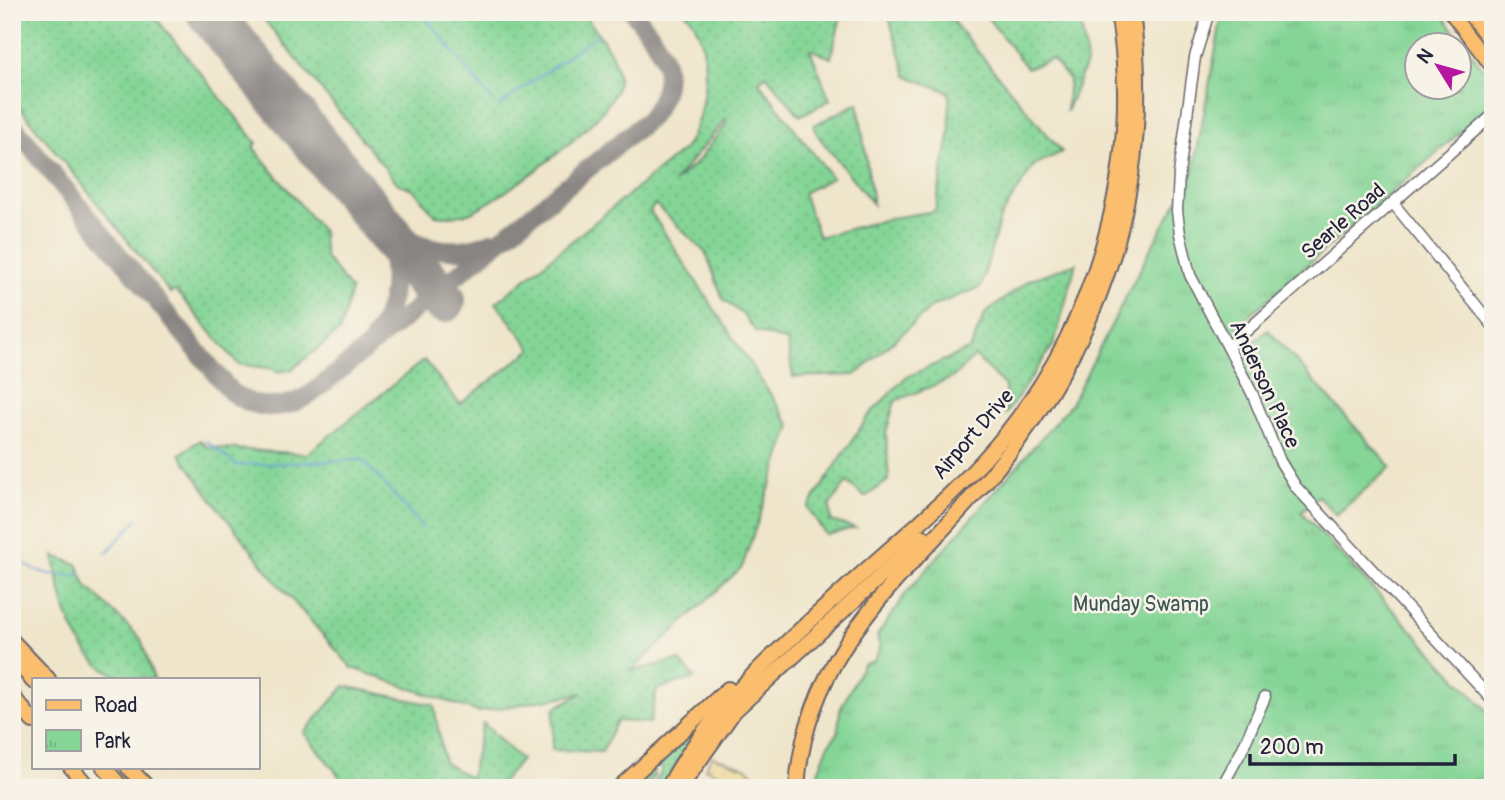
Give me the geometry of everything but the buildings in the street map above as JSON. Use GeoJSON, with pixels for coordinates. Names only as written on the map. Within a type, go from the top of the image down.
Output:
{"type":"FeatureCollection","features":[{"type":"Feature","properties":{"kind":"highway","name":"Airport Drive"},"geometry":{"type":"LineString","coordinates":[[668,788],[698,739],[728,700],[977,467],[1022,413],[1064,344],[1097,266],[1116,189],[1124,115],[1118,12]]}},
{"type":"Feature","properties":{"kind":"highway","name":"Airport Drive"},"geometry":{"type":"LineString","coordinates":[[1031,421],[1087,327],[1121,234],[1133,172],[1138,115],[1132,12]]}},
{"type":"Feature","properties":{"kind":"highway"},"geometry":{"type":"LineString","coordinates":[[680,788],[734,711],[944,517],[995,465],[1031,421]]}},
{"type":"Feature","properties":{"kind":"highway"},"geometry":{"type":"LineString","coordinates":[[797,788],[813,712],[828,674],[847,640],[885,590],[989,478],[1031,421]]}},
{"type":"Feature","properties":{"kind":"highway"},"geometry":{"type":"LineString","coordinates":[[619,788],[761,659],[807,624]]}},
{"type":"Feature","properties":{"kind":"highway"},"geometry":{"type":"LineString","coordinates":[[12,641],[47,678]]}},
{"type":"Feature","properties":{"kind":"highway"},"geometry":{"type":"LineString","coordinates":[[12,655],[32,680]]}},
{"type":"Feature","properties":{"kind":"highway"},"geometry":{"type":"LineString","coordinates":[[12,696],[32,720]]}},
{"type":"Feature","properties":{"kind":"highway"},"geometry":{"type":"LineString","coordinates":[[70,768],[81,788]]}},
{"type":"Feature","properties":{"kind":"highway"},"geometry":{"type":"LineString","coordinates":[[70,768],[89,788]]}},
{"type":"Feature","properties":{"kind":"highway"},"geometry":{"type":"LineString","coordinates":[[105,768],[122,788]]}},
{"type":"Feature","properties":{"kind":"highway"},"geometry":{"type":"LineString","coordinates":[[129,768],[148,788]]}},
{"type":"Feature","properties":{"kind":"main road"},"geometry":{"type":"LineString","coordinates":[[1450,12],[1493,68]]}},
{"type":"Feature","properties":{"kind":"main road"},"geometry":{"type":"LineString","coordinates":[[1467,12],[1493,45]]}},
{"type":"Feature","properties":{"kind":"street","name":"Anderson Place"},"geometry":{"type":"LineString","coordinates":[[1209,12],[1195,57],[1177,211],[1190,275],[1252,393],[1280,461],[1296,487],[1493,701]]}},
{"type":"Feature","properties":{"kind":"street","name":"Searle Road"},"geometry":{"type":"LineString","coordinates":[[1228,348],[1393,203],[1488,124],[1493,115]]}},
{"type":"Feature","properties":{"kind":"street"},"geometry":{"type":"LineString","coordinates":[[1393,203],[1493,326]]}},
{"type":"Feature","properties":{"kind":"street"},"geometry":{"type":"LineString","coordinates":[[1221,788],[1242,750],[1265,697]]}},
{"type":"Feature","properties":{"kind":"green space"},"geometry":{"type":"Polygon","coordinates":[[[12,12],[151,12],[257,143],[253,147],[322,231],[325,257],[351,290],[340,331],[291,370],[277,372],[274,369],[238,364],[176,291],[170,293],[12,98],[12,12]]]}},
{"type":"Feature","properties":{"kind":"green space"},"geometry":{"type":"Polygon","coordinates":[[[258,12],[582,12],[611,54],[618,82],[612,97],[599,115],[531,174],[471,212],[453,216],[435,215],[413,189],[398,184],[258,12]]]}},
{"type":"Feature","properties":{"kind":"green space"},"geometry":{"type":"Polygon","coordinates":[[[685,12],[842,12],[831,58],[810,49],[830,100],[800,116],[766,75],[759,82],[832,178],[803,193],[819,237],[891,218],[935,211],[950,131],[949,92],[907,76],[887,12],[945,12],[1062,152],[1034,165],[1000,218],[981,287],[933,306],[855,375],[793,377],[787,341],[756,332],[743,315],[723,299],[706,253],[655,204],[650,211],[791,426],[742,567],[631,671],[679,660],[695,678],[657,689],[650,723],[617,721],[602,752],[552,750],[554,708],[583,693],[478,712],[352,668],[278,584],[180,454],[200,440],[207,447],[307,454],[424,360],[460,404],[532,349],[496,303],[684,149],[698,119],[705,79],[701,41],[695,24],[685,12]],[[726,119],[673,183],[697,162],[726,124],[726,119]]]}},
{"type":"Feature","properties":{"kind":"green space"},"geometry":{"type":"Polygon","coordinates":[[[983,12],[1079,12],[1087,61],[1066,112],[1069,79],[1052,59],[1027,68],[983,12]]]}},
{"type":"Feature","properties":{"kind":"green space","name":"Munday Swamp"},"geometry":{"type":"Polygon","coordinates":[[[1227,12],[1440,12],[1455,32],[1404,32],[1404,102],[1474,102],[1474,57],[1493,82],[1493,104],[1237,326],[1251,344],[1268,330],[1391,467],[1336,515],[1318,496],[1301,512],[1493,717],[1493,788],[812,788],[828,746],[838,732],[840,710],[863,664],[874,661],[880,648],[877,636],[906,593],[1071,404],[1193,173],[1221,21],[1227,12]]]}},
{"type":"Feature","properties":{"kind":"green space"},"geometry":{"type":"Polygon","coordinates":[[[858,103],[873,204],[818,136],[814,125],[858,103]]]}},
{"type":"Feature","properties":{"kind":"green space"},"geometry":{"type":"Polygon","coordinates":[[[1076,263],[1054,344],[1006,414],[1005,386],[975,356],[952,378],[895,401],[886,433],[889,480],[865,497],[847,482],[830,505],[831,521],[855,528],[826,535],[808,508],[869,415],[906,377],[970,349],[985,314],[1029,280],[1076,263]]]}},
{"type":"Feature","properties":{"kind":"green space"},"geometry":{"type":"Polygon","coordinates":[[[54,556],[77,564],[86,585],[141,639],[154,678],[124,678],[109,672],[95,661],[74,630],[61,593],[54,556]]]}},
{"type":"Feature","properties":{"kind":"green space"},"geometry":{"type":"Polygon","coordinates":[[[345,686],[434,705],[444,762],[470,778],[483,723],[521,760],[497,788],[349,788],[304,733],[345,686]]]}},
{"type":"Feature","properties":{"kind":"green space"},"geometry":{"type":"Polygon","coordinates":[[[699,719],[703,723],[661,788],[650,788],[662,772],[661,762],[699,719]]]}},
{"type":"Feature","properties":{"kind":"green space"},"geometry":{"type":"Polygon","coordinates":[[[655,767],[654,776],[645,788],[624,788],[639,774],[655,767]]]}},
{"type":"Feature","properties":{"kind":"sand"},"geometry":{"type":"Polygon","coordinates":[[[712,756],[747,768],[769,788],[747,788],[705,768],[712,756]]]}},
{"type":"Feature","properties":{"kind":"waterway"},"geometry":{"type":"LineString","coordinates":[[421,12],[492,100]]}},
{"type":"Feature","properties":{"kind":"waterway"},"geometry":{"type":"LineString","coordinates":[[499,106],[597,35]]}},
{"type":"Feature","properties":{"kind":"waterway"},"geometry":{"type":"LineString","coordinates":[[206,441],[236,465],[363,460],[423,528]]}},
{"type":"Feature","properties":{"kind":"waterway"},"geometry":{"type":"LineString","coordinates":[[106,553],[138,519]]}},
{"type":"Feature","properties":{"kind":"waterway"},"geometry":{"type":"LineString","coordinates":[[12,552],[35,570],[52,574],[81,575]]}},
{"type":"Feature","properties":{"kind":"taxiway"},"geometry":{"type":"LineString","coordinates":[[12,124],[231,392],[251,403],[281,406],[311,394],[649,119],[665,89],[665,63],[653,38],[633,12]]}},
{"type":"Feature","properties":{"kind":"taxiway"},"geometry":{"type":"LineString","coordinates":[[373,214],[400,234],[429,246],[460,249],[493,241]]}},
{"type":"Feature","properties":{"kind":"taxiway"},"geometry":{"type":"LineString","coordinates":[[374,338],[388,309],[393,280],[389,250],[377,221]]}},
{"type":"Feature","properties":{"kind":"runway"},"geometry":{"type":"LineString","coordinates":[[209,12],[443,300]]}}]}
